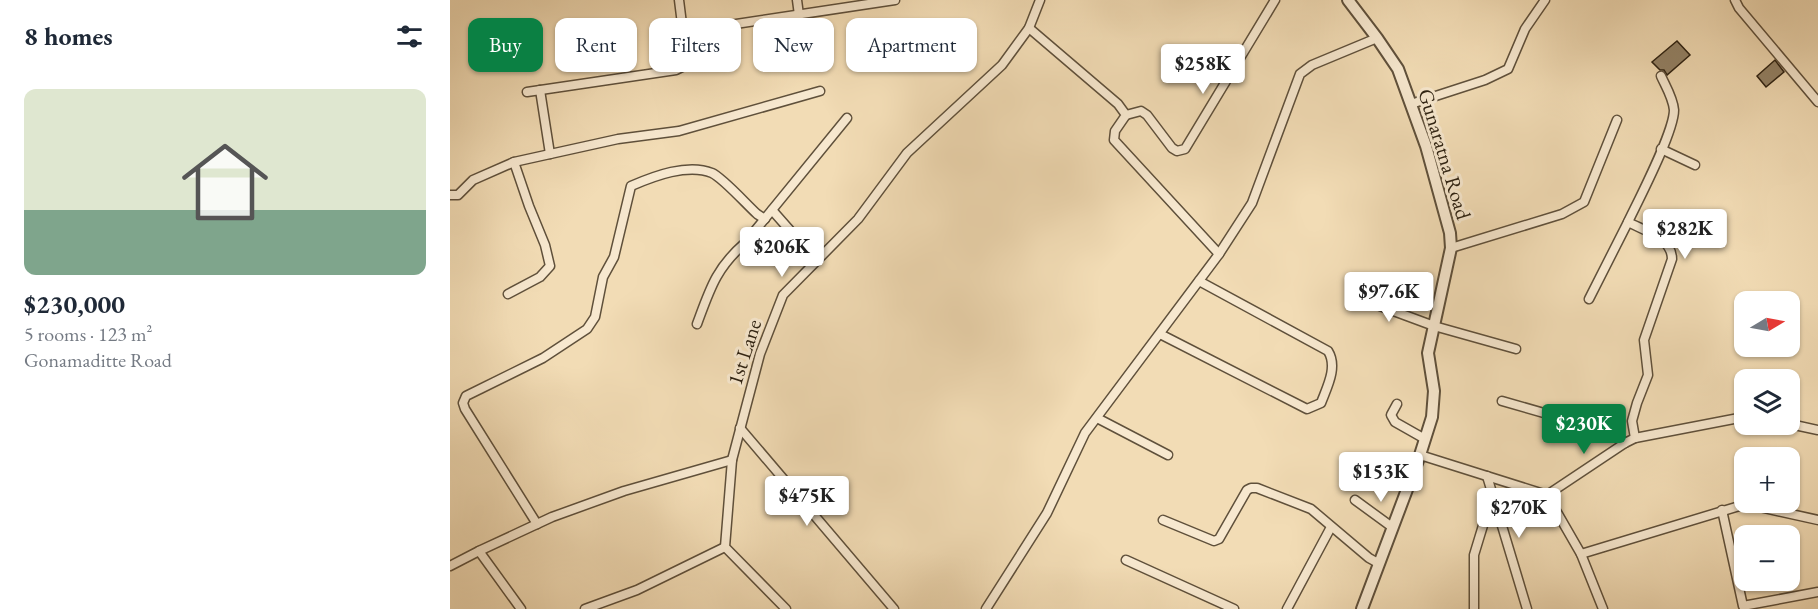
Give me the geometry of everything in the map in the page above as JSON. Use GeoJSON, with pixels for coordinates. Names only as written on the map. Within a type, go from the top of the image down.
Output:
{"type":"FeatureCollection","features":[{"type":"Feature","properties":{"kind":"street"},"geometry":{"type":"LineString","coordinates":[[679,0],[681,18]]}},
{"type":"Feature","properties":{"kind":"street"},"geometry":{"type":"LineString","coordinates":[[797,0],[799,15]]}},
{"type":"Feature","properties":{"kind":"street"},"geometry":{"type":"LineString","coordinates":[[741,24],[895,0]]}},
{"type":"Feature","properties":{"kind":"street","name":"1st Lane"},"geometry":{"type":"LineString","coordinates":[[725,547],[732,460],[760,354],[783,295],[858,219],[907,153],[1002,65],[1029,28],[1040,0]]}},
{"type":"Feature","properties":{"kind":"street"},"geometry":{"type":"LineString","coordinates":[[1219,254],[1114,140],[1115,131],[1126,115],[1141,111],[1147,115],[1172,148],[1178,151],[1185,149],[1275,0]]}},
{"type":"Feature","properties":{"kind":"street","name":"Gunaratna Road"},"geometry":{"type":"LineString","coordinates":[[1348,0],[1398,69],[1426,146],[1450,233],[1450,248],[1428,353],[1434,391],[1432,417],[1362,609]]}},
{"type":"Feature","properties":{"kind":"street"},"geometry":{"type":"LineString","coordinates":[[1411,104],[1485,80],[1508,69],[1526,29],[1545,0]]}},
{"type":"Feature","properties":{"kind":"street"},"geometry":{"type":"LineString","coordinates":[[1735,0],[1739,8],[1818,102]]}},
{"type":"Feature","properties":{"kind":"street"},"geometry":{"type":"LineString","coordinates":[[1029,28],[1118,104],[1126,115]]}},
{"type":"Feature","properties":{"kind":"street"},"geometry":{"type":"LineString","coordinates":[[986,609],[1047,513],[1085,434],[1200,281],[1252,203],[1300,74],[1311,65],[1377,38]]}},
{"type":"Feature","properties":{"kind":"street"},"geometry":{"type":"LineString","coordinates":[[527,92],[662,72]]}},
{"type":"Feature","properties":{"kind":"street"},"geometry":{"type":"LineString","coordinates":[[1589,299],[1628,222],[1668,133],[1674,112],[1671,97],[1661,76]]}},
{"type":"Feature","properties":{"kind":"street"},"geometry":{"type":"LineString","coordinates":[[540,90],[550,154]]}},
{"type":"Feature","properties":{"kind":"street"},"geometry":{"type":"LineString","coordinates":[[450,195],[458,195],[473,180],[514,162],[618,139],[679,131],[820,91]]}},
{"type":"Feature","properties":{"kind":"street"},"geometry":{"type":"LineString","coordinates":[[697,324],[711,285],[723,264],[745,243],[847,118]]}},
{"type":"Feature","properties":{"kind":"street"},"geometry":{"type":"LineString","coordinates":[[1450,248],[1562,214],[1584,202],[1617,120]]}},
{"type":"Feature","properties":{"kind":"street"},"geometry":{"type":"LineString","coordinates":[[1661,149],[1695,165]]}},
{"type":"Feature","properties":{"kind":"street"},"geometry":{"type":"LineString","coordinates":[[508,294],[540,277],[550,266],[545,245],[514,162]]}},
{"type":"Feature","properties":{"kind":"street"},"geometry":{"type":"LineString","coordinates":[[537,524],[465,409],[463,403],[466,396],[543,358],[587,329],[595,316],[603,277],[614,257],[631,186],[674,172],[698,170],[714,174],[765,219]]}},
{"type":"Feature","properties":{"kind":"street"},"geometry":{"type":"LineString","coordinates":[[772,210],[817,261]]}},
{"type":"Feature","properties":{"kind":"street"},"geometry":{"type":"LineString","coordinates":[[1628,222],[1666,242],[1672,250],[1672,259],[1644,340],[1648,375],[1632,421],[1635,438]]}},
{"type":"Feature","properties":{"kind":"street"},"geometry":{"type":"LineString","coordinates":[[1160,334],[1307,410],[1321,403],[1331,376],[1332,358],[1328,351],[1200,281]]}},
{"type":"Feature","properties":{"kind":"street"},"geometry":{"type":"LineString","coordinates":[[1353,296],[1434,326],[1516,349]]}},
{"type":"Feature","properties":{"kind":"street"},"geometry":{"type":"LineString","coordinates":[[1502,401],[1610,432],[1625,443]]}},
{"type":"Feature","properties":{"kind":"street"},"geometry":{"type":"LineString","coordinates":[[1397,404],[1391,415],[1395,422],[1425,439]]}},
{"type":"Feature","properties":{"kind":"street"},"geometry":{"type":"LineString","coordinates":[[1097,418],[1168,455]]}},
{"type":"Feature","properties":{"kind":"street"},"geometry":{"type":"LineString","coordinates":[[1547,495],[1635,438],[1734,419]]}},
{"type":"Feature","properties":{"kind":"street"},"geometry":{"type":"LineString","coordinates":[[1800,426],[1818,430]]}},
{"type":"Feature","properties":{"kind":"street"},"geometry":{"type":"LineString","coordinates":[[741,428],[894,609]]}},
{"type":"Feature","properties":{"kind":"street"},"geometry":{"type":"LineString","coordinates":[[1420,455],[1547,495],[1581,554],[1603,609]]}},
{"type":"Feature","properties":{"kind":"street"},"geometry":{"type":"LineString","coordinates":[[450,567],[537,524],[624,491],[732,460]]}},
{"type":"Feature","properties":{"kind":"street"},"geometry":{"type":"LineString","coordinates":[[1373,464],[1409,483]]}},
{"type":"Feature","properties":{"kind":"street"},"geometry":{"type":"LineString","coordinates":[[1486,476],[1527,609]]}},
{"type":"Feature","properties":{"kind":"street"},"geometry":{"type":"LineString","coordinates":[[1163,520],[1214,541],[1219,539],[1247,490],[1251,488],[1311,509],[1322,516],[1331,527],[1368,558],[1378,563]]}},
{"type":"Feature","properties":{"kind":"street"},"geometry":{"type":"LineString","coordinates":[[1474,609],[1474,555],[1492,496]]}},
{"type":"Feature","properties":{"kind":"street"},"geometry":{"type":"LineString","coordinates":[[1355,500],[1392,527]]}},
{"type":"Feature","properties":{"kind":"street"},"geometry":{"type":"LineString","coordinates":[[1581,554],[1746,504],[1818,520]]}},
{"type":"Feature","properties":{"kind":"street"},"geometry":{"type":"LineString","coordinates":[[1722,510],[1743,606],[1818,592]]}},
{"type":"Feature","properties":{"kind":"street"},"geometry":{"type":"LineString","coordinates":[[1287,609],[1331,527]]}},
{"type":"Feature","properties":{"kind":"street"},"geometry":{"type":"LineString","coordinates":[[585,609],[637,590],[725,547],[786,609]]}},
{"type":"Feature","properties":{"kind":"street"},"geometry":{"type":"LineString","coordinates":[[479,551],[521,609]]}},
{"type":"Feature","properties":{"kind":"street"},"geometry":{"type":"LineString","coordinates":[[1126,560],[1234,609]]}},
{"type":"Feature","properties":{"kind":"building"},"geometry":{"type":"Polygon","coordinates":[[[1677,41],[1690,55],[1667,75],[1664,70],[1660,70],[1652,62],[1677,41]]]}},
{"type":"Feature","properties":{"kind":"building"},"geometry":{"type":"Polygon","coordinates":[[[1775,60],[1784,72],[1766,87],[1757,76],[1775,60]]]}}]}
